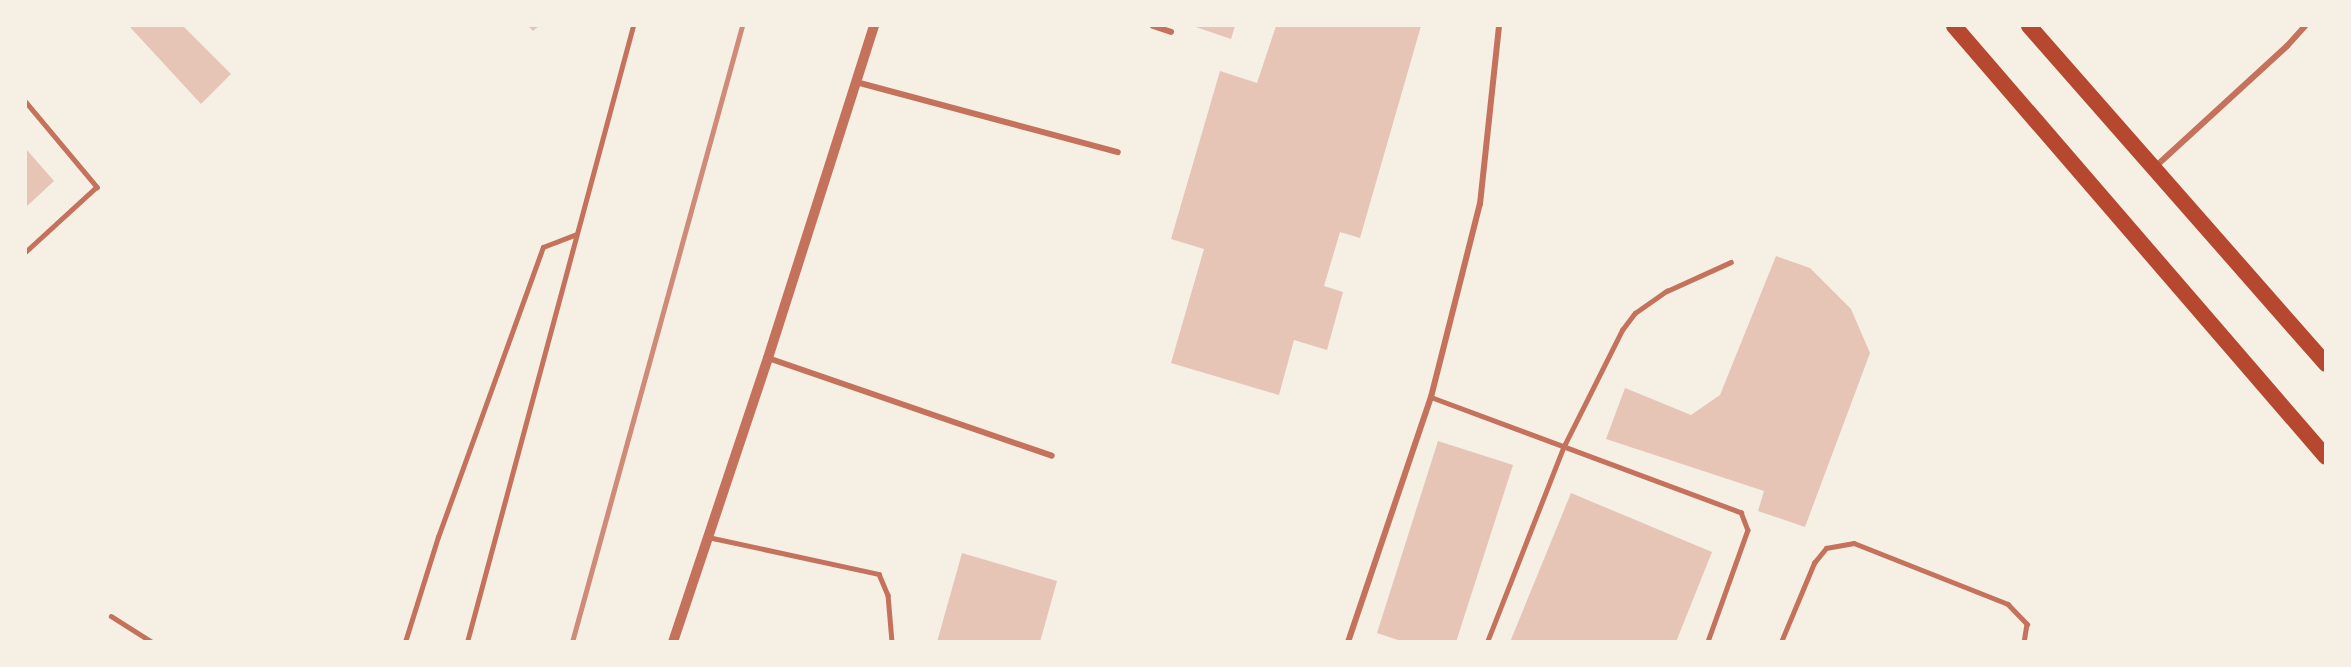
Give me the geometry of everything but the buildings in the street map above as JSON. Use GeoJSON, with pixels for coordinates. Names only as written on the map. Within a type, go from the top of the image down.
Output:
{"type":"FeatureCollection","features":[{"type":"Feature","properties":{"kind":"highway"},"geometry":{"type":"LineString","coordinates":[[1954,26],[2325,456]]}},
{"type":"Feature","properties":{"kind":"highway"},"geometry":{"type":"LineString","coordinates":[[2030,26],[2325,364]]}},
{"type":"Feature","properties":{"kind":"street"},"geometry":{"type":"LineString","coordinates":[[673,642],[768,358],[874,26]]}},
{"type":"Feature","properties":{"kind":"street"},"geometry":{"type":"LineString","coordinates":[[1153,26],[1171,32]]}},
{"type":"Feature","properties":{"kind":"street"},"geometry":{"type":"LineString","coordinates":[[1348,642],[1431,397],[1480,204],[1499,26]]}},
{"type":"Feature","properties":{"kind":"street"},"geometry":{"type":"LineString","coordinates":[[2154,167],[2305,26]]}},
{"type":"Feature","properties":{"kind":"street"},"geometry":{"type":"LineString","coordinates":[[856,82],[1118,152]]}},
{"type":"Feature","properties":{"kind":"street"},"geometry":{"type":"LineString","coordinates":[[768,358],[1052,456]]}},
{"type":"Feature","properties":{"kind":"lane"},"geometry":{"type":"LineString","coordinates":[[466,642],[633,26]]}},
{"type":"Feature","properties":{"kind":"lane"},"geometry":{"type":"LineString","coordinates":[[26,102],[97,187],[26,252]]}},
{"type":"Feature","properties":{"kind":"lane"},"geometry":{"type":"LineString","coordinates":[[405,642],[438,537],[543,247],[575,235]]}},
{"type":"Feature","properties":{"kind":"lane"},"geometry":{"type":"LineString","coordinates":[[1487,642],[1564,446],[1622,330],[1635,313],[1667,291],[1731,262]]}},
{"type":"Feature","properties":{"kind":"lane"},"geometry":{"type":"LineString","coordinates":[[1431,397],[1741,512],[1748,530],[1708,642]]}},
{"type":"Feature","properties":{"kind":"lane"},"geometry":{"type":"LineString","coordinates":[[708,537],[879,574],[886,585],[892,642]]}},
{"type":"Feature","properties":{"kind":"lane"},"geometry":{"type":"LineString","coordinates":[[1781,642],[1814,563],[1826,548],[1854,543],[2008,604],[2027,624],[2024,642]]}},
{"type":"Feature","properties":{"kind":"lane"},"geometry":{"type":"LineString","coordinates":[[111,616],[152,642]]}},
{"type":"Feature","properties":{"kind":"railway"},"geometry":{"type":"LineString","coordinates":[[572,642],[742,26]]}}]}
